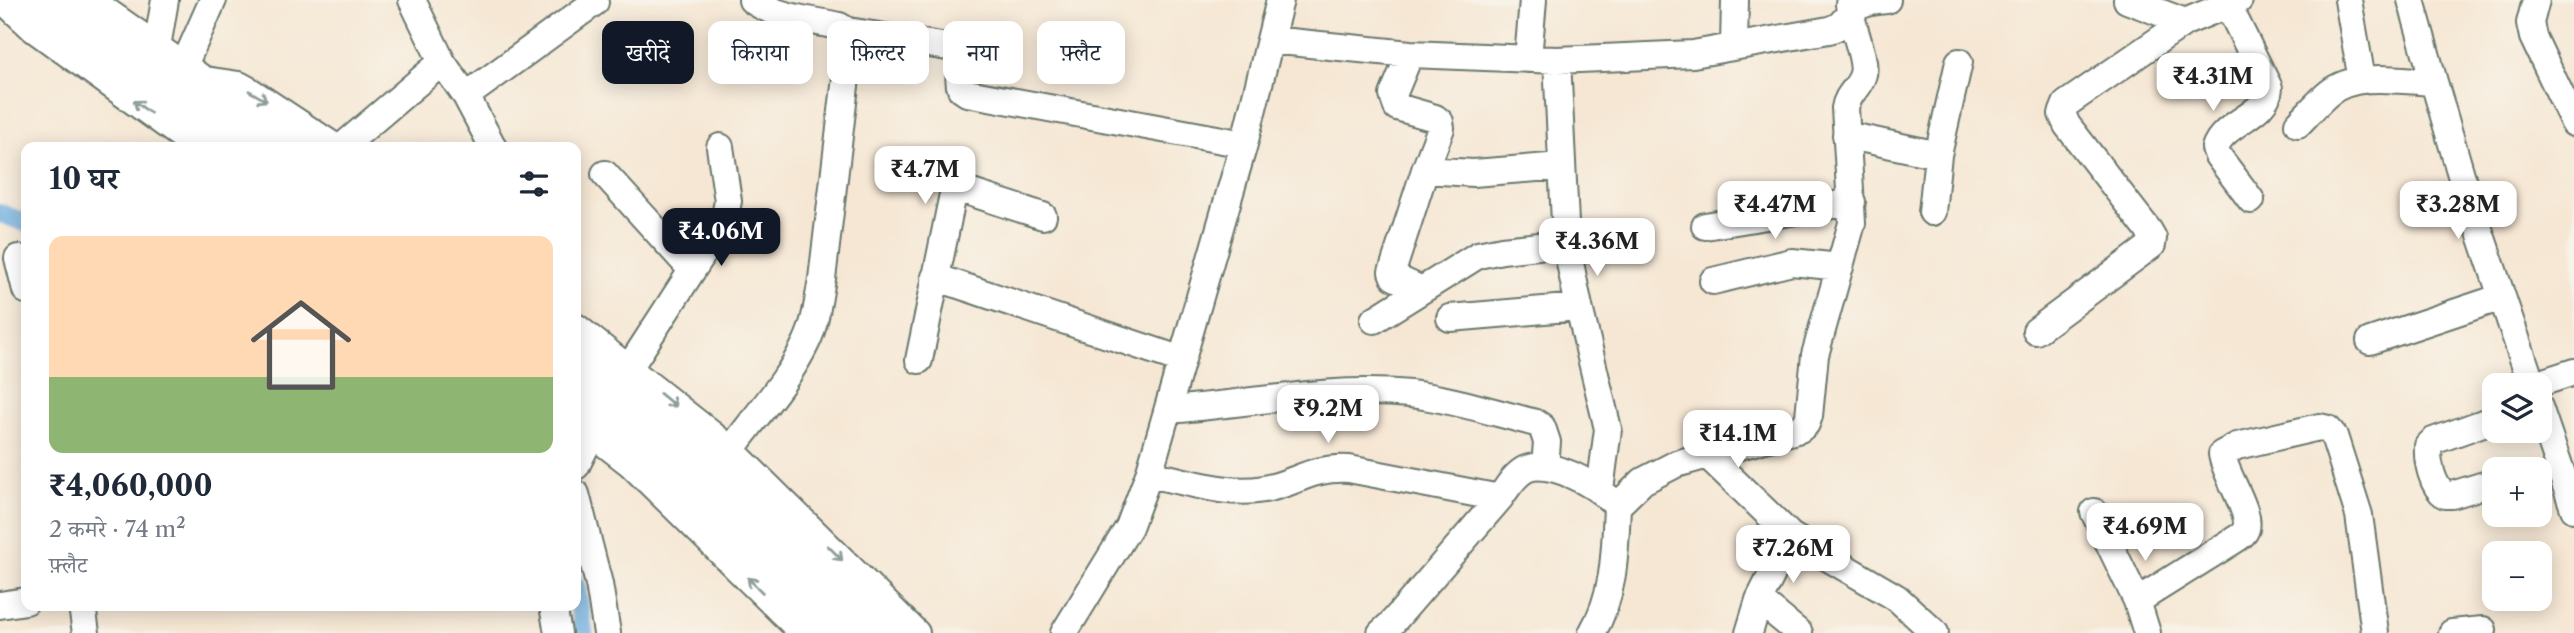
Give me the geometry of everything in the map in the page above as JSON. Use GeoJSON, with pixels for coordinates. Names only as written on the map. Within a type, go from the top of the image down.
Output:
{"type":"FeatureCollection","features":[{"type":"Feature","properties":{"kind":"highway"},"geometry":{"type":"LineString","coordinates":[[34,0],[231,142]]}},
{"type":"Feature","properties":{"kind":"highway"},"geometry":{"type":"LineString","coordinates":[[80,0],[282,142]]}},
{"type":"Feature","properties":{"kind":"highway"},"geometry":{"type":"LineString","coordinates":[[581,365],[599,402],[645,451],[696,493],[837,633]]}},
{"type":"Feature","properties":{"kind":"highway"},"geometry":{"type":"LineString","coordinates":[[599,402],[724,459],[886,633]]}},
{"type":"Feature","properties":{"kind":"street"},"geometry":{"type":"LineString","coordinates":[[3,0],[34,29],[190,142]]}},
{"type":"Feature","properties":{"kind":"street"},"geometry":{"type":"LineString","coordinates":[[165,0],[177,67]]}},
{"type":"Feature","properties":{"kind":"street"},"geometry":{"type":"LineString","coordinates":[[177,67],[213,0]]}},
{"type":"Feature","properties":{"kind":"street"},"geometry":{"type":"LineString","coordinates":[[412,0],[442,62],[466,96],[490,142]]}},
{"type":"Feature","properties":{"kind":"street"},"geometry":{"type":"LineString","coordinates":[[752,0],[768,9],[827,23]]}},
{"type":"Feature","properties":{"kind":"street"},"geometry":{"type":"LineString","coordinates":[[1064,633],[1129,527],[1149,474],[1244,144],[1280,0]]}},
{"type":"Feature","properties":{"kind":"street"},"geometry":{"type":"LineString","coordinates":[[1528,60],[1534,0]]}},
{"type":"Feature","properties":{"kind":"street"},"geometry":{"type":"LineString","coordinates":[[1734,46],[1735,0]]}},
{"type":"Feature","properties":{"kind":"street"},"geometry":{"type":"LineString","coordinates":[[1849,8],[1887,0]]}},
{"type":"Feature","properties":{"kind":"street"},"geometry":{"type":"LineString","coordinates":[[2127,0],[2185,22]]}},
{"type":"Feature","properties":{"kind":"street"},"geometry":{"type":"LineString","coordinates":[[2348,0],[2362,80]]}},
{"type":"Feature","properties":{"kind":"street"},"geometry":{"type":"LineString","coordinates":[[2411,0],[2464,186],[2529,373]]}},
{"type":"Feature","properties":{"kind":"street"},"geometry":{"type":"LineString","coordinates":[[2536,0],[2530,23],[2533,37],[2574,122]]}},
{"type":"Feature","properties":{"kind":"street"},"geometry":{"type":"LineString","coordinates":[[466,96],[595,2]]}},
{"type":"Feature","properties":{"kind":"street"},"geometry":{"type":"LineString","coordinates":[[2036,331],[2152,244],[2153,238],[2067,125],[2062,114],[2066,104],[2185,22],[2234,2],[2269,88],[2264,102],[2222,136],[2215,148],[2250,200]]}},
{"type":"Feature","properties":{"kind":"street"},"geometry":{"type":"LineString","coordinates":[[1270,40],[1410,54],[1528,60],[1669,56],[1829,30],[1844,23],[1849,8]]}},
{"type":"Feature","properties":{"kind":"street"},"geometry":{"type":"LineString","coordinates":[[1609,498],[1676,464],[1800,429],[1806,424],[1815,355],[1852,223],[1845,103],[1861,79],[1864,68],[1849,8]]}},
{"type":"Feature","properties":{"kind":"street"},"geometry":{"type":"LineString","coordinates":[[929,44],[960,49],[963,58],[959,84],[967,93],[1244,144]]}},
{"type":"Feature","properties":{"kind":"street"},"geometry":{"type":"LineString","coordinates":[[1410,54],[1393,94],[1393,102],[1397,107],[1435,118],[1440,122],[1441,128],[1424,170],[1392,272],[1394,277],[1422,290]]}},
{"type":"Feature","properties":{"kind":"street"},"geometry":{"type":"LineString","coordinates":[[1557,60],[1566,243],[1578,307],[1608,429],[1614,568],[1602,615],[1592,633]]}},
{"type":"Feature","properties":{"kind":"street"},"geometry":{"type":"LineString","coordinates":[[348,142],[442,62]]}},
{"type":"Feature","properties":{"kind":"street"},"geometry":{"type":"LineString","coordinates":[[1932,212],[1937,155],[1959,62]]}},
{"type":"Feature","properties":{"kind":"street"},"geometry":{"type":"LineString","coordinates":[[177,67],[239,85],[328,142]]}},
{"type":"Feature","properties":{"kind":"street"},"geometry":{"type":"LineString","coordinates":[[2298,124],[2329,93],[2345,84],[2362,80],[2434,82]]}},
{"type":"Feature","properties":{"kind":"street"},"geometry":{"type":"LineString","coordinates":[[845,84],[816,315],[808,341],[794,366],[724,459],[916,633]]}},
{"type":"Feature","properties":{"kind":"street"},"geometry":{"type":"LineString","coordinates":[[1846,135],[1937,155]]}},
{"type":"Feature","properties":{"kind":"street"},"geometry":{"type":"LineString","coordinates":[[581,452],[599,402],[692,270],[727,213],[727,184],[720,147]]}},
{"type":"Feature","properties":{"kind":"street"},"geometry":{"type":"LineString","coordinates":[[1424,170],[1473,173],[1562,166]]}},
{"type":"Feature","properties":{"kind":"street"},"geometry":{"type":"LineString","coordinates":[[605,174],[692,270]]}},
{"type":"Feature","properties":{"kind":"street"},"geometry":{"type":"LineString","coordinates":[[919,360],[953,194],[966,191],[1043,216]]}},
{"type":"Feature","properties":{"kind":"street"},"geometry":{"type":"LineString","coordinates":[[1705,226],[1852,202]]}},
{"type":"Feature","properties":{"kind":"street"},"geometry":{"type":"LineString","coordinates":[[1374,320],[1478,255],[1566,243]]}},
{"type":"Feature","properties":{"kind":"street"},"geometry":{"type":"LineString","coordinates":[[15,256],[21,275]]}},
{"type":"Feature","properties":{"kind":"street"},"geometry":{"type":"LineString","coordinates":[[1713,281],[1792,262],[1840,267]]}},
{"type":"Feature","properties":{"kind":"street"},"geometry":{"type":"LineString","coordinates":[[935,277],[1182,360]]}},
{"type":"Feature","properties":{"kind":"street"},"geometry":{"type":"LineString","coordinates":[[2370,341],[2502,297]]}},
{"type":"Feature","properties":{"kind":"street"},"geometry":{"type":"LineString","coordinates":[[1450,318],[1578,307]]}},
{"type":"Feature","properties":{"kind":"street"},"geometry":{"type":"LineString","coordinates":[[581,343],[599,402],[631,464],[803,633]]}},
{"type":"Feature","properties":{"kind":"street"},"geometry":{"type":"LineString","coordinates":[[2552,379],[2574,372]]}},
{"type":"Feature","properties":{"kind":"street"},"geometry":{"type":"LineString","coordinates":[[1169,410],[1325,393],[1391,393],[1426,397],[1542,427],[1547,442],[1545,467]]}},
{"type":"Feature","properties":{"kind":"street"},"geometry":{"type":"LineString","coordinates":[[2482,423],[2433,441],[2428,446],[2427,454],[2435,484],[2445,495],[2482,485]]}},
{"type":"Feature","properties":{"kind":"street"},"geometry":{"type":"LineString","coordinates":[[2137,601],[2245,532],[2245,511],[2223,464],[2222,454],[2237,446],[2319,427],[2328,429],[2334,436],[2356,505],[2363,536],[2375,633]]}},
{"type":"Feature","properties":{"kind":"street"},"geometry":{"type":"LineString","coordinates":[[1706,454],[1791,536],[1897,598],[1935,633]]}},
{"type":"Feature","properties":{"kind":"street"},"geometry":{"type":"LineString","coordinates":[[1392,630],[1516,476],[1524,470],[1545,467],[1588,481],[1609,498]]}},
{"type":"Feature","properties":{"kind":"street"},"geometry":{"type":"LineString","coordinates":[[1149,474],[1228,489],[1261,490],[1313,471],[1339,469],[1500,498]]}},
{"type":"Feature","properties":{"kind":"street"},"geometry":{"type":"LineString","coordinates":[[2552,472],[2572,495]]}},
{"type":"Feature","properties":{"kind":"street"},"geometry":{"type":"LineString","coordinates":[[2094,512],[2137,601],[2147,633]]}},
{"type":"Feature","properties":{"kind":"street"},"geometry":{"type":"LineString","coordinates":[[581,514],[599,584],[607,633]]}},
{"type":"Feature","properties":{"kind":"street"},"geometry":{"type":"LineString","coordinates":[[1749,633],[1759,600],[1791,536]]}},
{"type":"Feature","properties":{"kind":"street"},"geometry":{"type":"LineString","coordinates":[[1759,600],[1799,633]]}},
{"type":"Feature","properties":{"kind":"street"},"geometry":{"type":"LineString","coordinates":[[0,605],[21,602]]}},
{"type":"Feature","properties":{"kind":"street"},"geometry":{"type":"LineString","coordinates":[[83,611],[86,633]]}},
{"type":"Feature","properties":{"kind":"street"},"geometry":{"type":"LineString","coordinates":[[554,611],[558,633]]}},
{"type":"Feature","properties":{"kind":"street"},"geometry":{"type":"LineString","coordinates":[[2452,633],[2483,630]]}},
{"type":"Feature","properties":{"kind":"waterway"},"geometry":{"type":"LineString","coordinates":[[0,213],[21,221]]}},
{"type":"Feature","properties":{"kind":"waterway"},"geometry":{"type":"LineString","coordinates":[[580,611],[584,633]]}}]}
